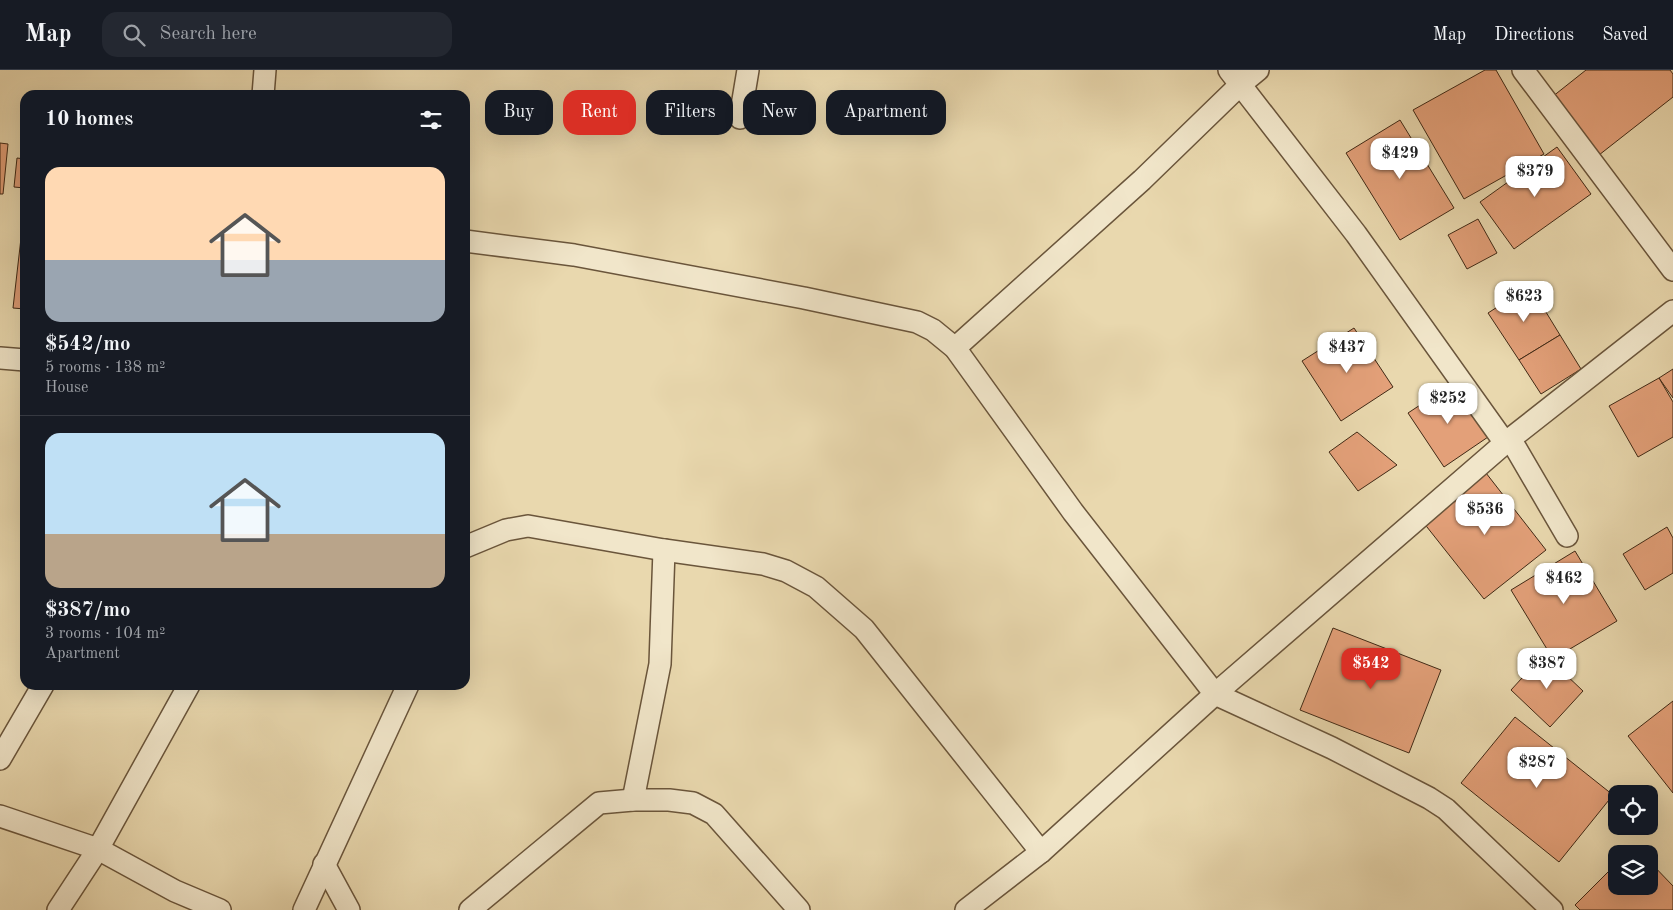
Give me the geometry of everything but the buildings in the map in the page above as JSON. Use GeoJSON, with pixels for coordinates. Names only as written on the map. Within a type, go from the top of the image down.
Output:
{"type":"FeatureCollection","features":[{"type":"Feature","properties":{"kind":"street"},"geometry":{"type":"LineString","coordinates":[[263,90],[265,70]]}},
{"type":"Feature","properties":{"kind":"street"},"geometry":{"type":"LineString","coordinates":[[740,118],[748,70]]}},
{"type":"Feature","properties":{"kind":"street"},"geometry":{"type":"LineString","coordinates":[[954,348],[1142,180],[1235,77],[1258,70]]}},
{"type":"Feature","properties":{"kind":"street"},"geometry":{"type":"LineString","coordinates":[[1523,70],[1673,270]]}},
{"type":"Feature","properties":{"kind":"street"},"geometry":{"type":"LineString","coordinates":[[1235,77],[1356,234],[1508,442],[1567,536]]}},
{"type":"Feature","properties":{"kind":"street"},"geometry":{"type":"LineString","coordinates":[[470,243],[574,255],[804,298],[917,322],[933,330],[954,348],[1073,512],[1216,694],[1332,748],[1429,798],[1446,809],[1552,910]]}},
{"type":"Feature","properties":{"kind":"street"},"geometry":{"type":"LineString","coordinates":[[966,910],[1041,852],[1216,694],[1508,442],[1673,310]]}},
{"type":"Feature","properties":{"kind":"street"},"geometry":{"type":"LineString","coordinates":[[0,358],[20,360]]}},
{"type":"Feature","properties":{"kind":"street"},"geometry":{"type":"LineString","coordinates":[[470,545],[506,530],[528,526],[664,550],[763,564],[786,571],[816,587],[864,629],[1041,852]]}},
{"type":"Feature","properties":{"kind":"street"},"geometry":{"type":"LineString","coordinates":[[633,800],[660,664],[664,550]]}},
{"type":"Feature","properties":{"kind":"street"},"geometry":{"type":"LineString","coordinates":[[0,758],[40,690]]}},
{"type":"Feature","properties":{"kind":"street"},"geometry":{"type":"LineString","coordinates":[[58,910],[98,849],[187,690]]}},
{"type":"Feature","properties":{"kind":"street"},"geometry":{"type":"LineString","coordinates":[[304,910],[406,690]]}},
{"type":"Feature","properties":{"kind":"street"},"geometry":{"type":"LineString","coordinates":[[471,910],[599,803],[633,800],[669,800],[693,803],[714,814],[799,910]]}},
{"type":"Feature","properties":{"kind":"street"},"geometry":{"type":"LineString","coordinates":[[0,816],[98,849],[175,890],[220,910]]}},
{"type":"Feature","properties":{"kind":"street"},"geometry":{"type":"LineString","coordinates":[[324,864],[349,910]]}}]}
